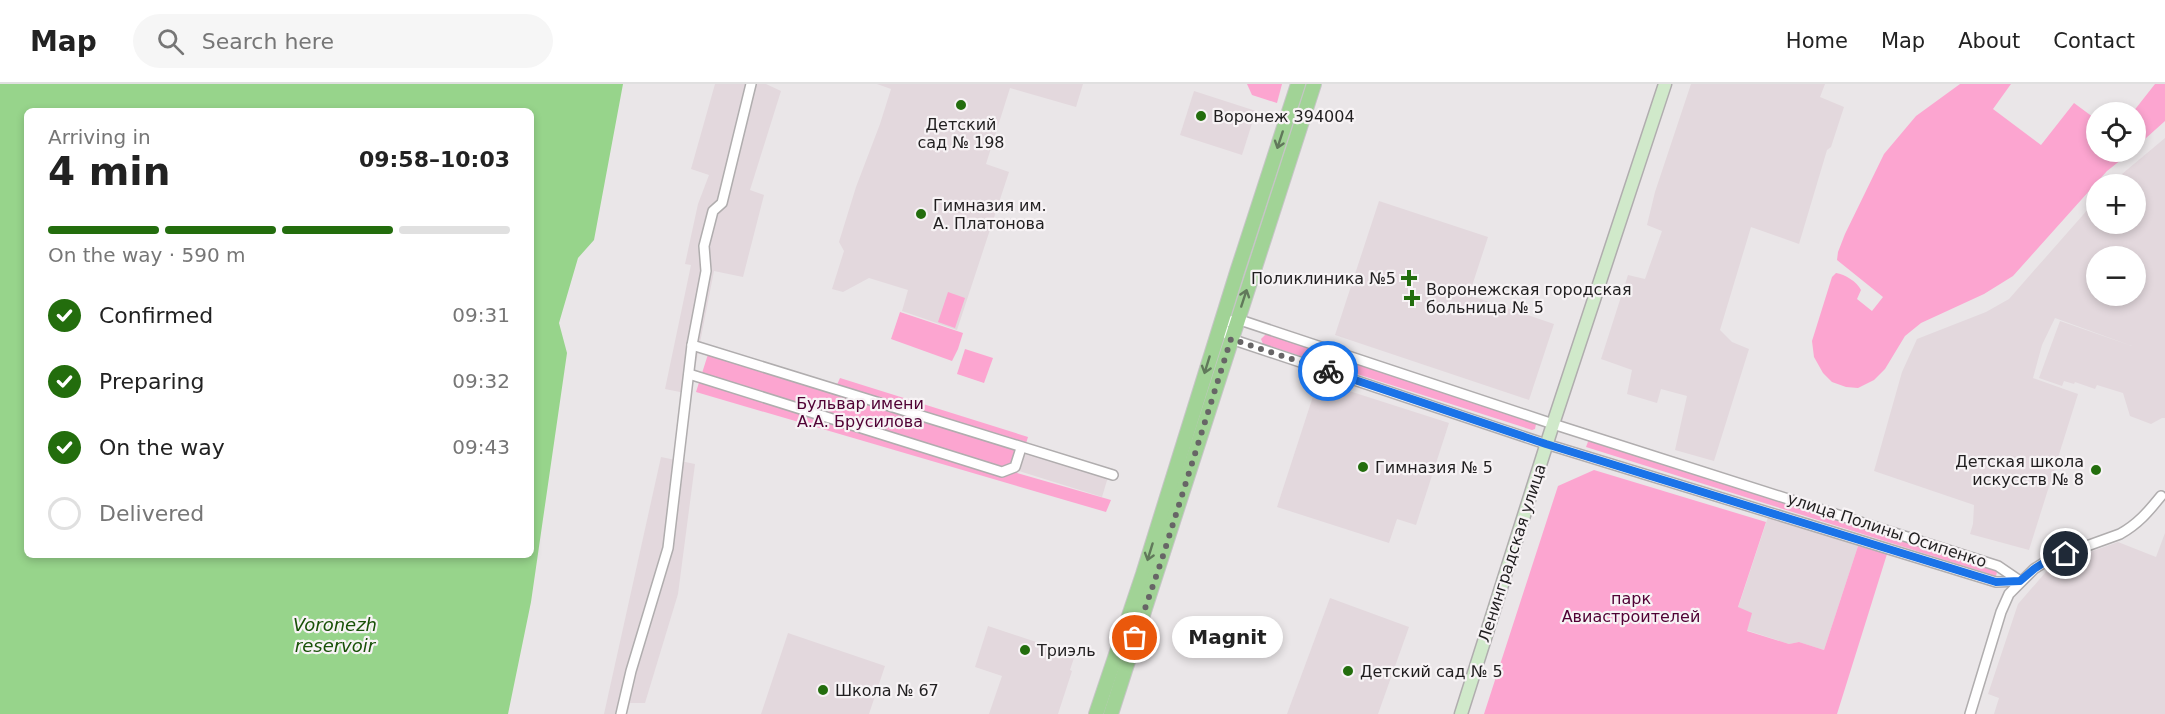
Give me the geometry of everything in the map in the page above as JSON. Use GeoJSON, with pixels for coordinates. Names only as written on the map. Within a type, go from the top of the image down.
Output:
{"type":"FeatureCollection","features":[{"type":"Feature","properties":{"kind":"main road"},"geometry":{"type":"LineString","coordinates":[[1096,714],[1143,574],[1220,324],[1298,84]]}},
{"type":"Feature","properties":{"kind":"main road"},"geometry":{"type":"LineString","coordinates":[[1111,714],[1314,84]]}},
{"type":"Feature","properties":{"kind":"main road","name":"Ленинградская улица"},"geometry":{"type":"LineString","coordinates":[[1461,714],[1546,444],[1665,84]]}},
{"type":"Feature","properties":{"kind":"street"},"geometry":{"type":"LineString","coordinates":[[621,714],[631,671],[668,548],[692,345],[706,271],[704,246],[713,211],[722,202],[751,84]]}},
{"type":"Feature","properties":{"kind":"street"},"geometry":{"type":"LineString","coordinates":[[1231,339],[1220,324],[1237,319]]}},
{"type":"Feature","properties":{"kind":"street","name":"улица Полины Осипенко"},"geometry":{"type":"LineString","coordinates":[[1237,319],[1553,424],[1998,566],[2020,581]]}},
{"type":"Feature","properties":{"kind":"street","name":"улица Полины Осипенко"},"geometry":{"type":"LineString","coordinates":[[1231,339],[1546,444],[1996,582],[2020,581]]}},
{"type":"Feature","properties":{"kind":"street"},"geometry":{"type":"LineString","coordinates":[[692,345],[1113,475]]}},
{"type":"Feature","properties":{"kind":"street"},"geometry":{"type":"LineString","coordinates":[[689,374],[1002,472],[1015,467],[1021,448]]}},
{"type":"Feature","properties":{"kind":"street"},"geometry":{"type":"LineString","coordinates":[[1970,714],[2001,612],[2009,594],[2020,581],[2048,560],[2131,528],[2161,496]]}},
{"type":"Feature","properties":{"kind":"shaded area"},"geometry":{"type":"Polygon","coordinates":[[[715,84],[766,84],[781,91],[750,190],[764,195],[743,277],[714,271],[690,394],[665,389],[691,265],[685,264],[698,204],[709,175],[691,169],[715,84]]]}},
{"type":"Feature","properties":{"kind":"shaded area","name":"Гимназия им. А. Платонова"},"geometry":{"type":"Polygon","coordinates":[[[877,84],[1083,84],[1076,107],[1010,88],[986,164],[1009,172],[957,330],[902,311],[908,290],[869,278],[843,292],[832,289],[844,251],[839,242],[891,89],[877,84]]]}},
{"type":"Feature","properties":{"kind":"shaded area"},"geometry":{"type":"Polygon","coordinates":[[[1691,84],[1825,84],[1820,97],[1844,107],[1831,147],[1827,150],[1799,244],[1751,227],[1720,330],[1732,342],[1749,349],[1714,461],[1675,450],[1687,396],[1661,389],[1657,403],[1627,394],[1632,370],[1601,359],[1628,275],[1645,279],[1662,231],[1647,225],[1655,192],[1691,84]]]}},
{"type":"Feature","properties":{"kind":"shaded area"},"geometry":{"type":"Polygon","coordinates":[[[1194,91],[1256,111],[1242,155],[1180,135],[1194,91]]]}},
{"type":"Feature","properties":{"kind":"shaded area"},"geometry":{"type":"Polygon","coordinates":[[[2165,138],[2165,418],[2151,424],[2130,416],[2123,393],[2097,385],[2095,389],[2075,382],[2074,384],[2064,381],[2062,386],[2039,378],[2060,321],[2132,346],[2055,318],[2042,345],[2033,378],[2078,394],[2029,550],[1970,534],[1974,505],[1874,471],[1902,372],[1917,339],[1986,312],[2009,299],[2086,212],[2086,234],[2146,234],[2146,174],[2122,174],[2136,162],[2146,162],[2146,154],[2165,138]]]}},
{"type":"Feature","properties":{"kind":"shaded area","name":"Воронежская городская больница № 5"},"geometry":{"type":"Polygon","coordinates":[[[1379,201],[1488,237],[1469,295],[1554,324],[1529,400],[1335,335],[1379,201]]]}},
{"type":"Feature","properties":{"kind":"shaded area","name":"Гимназия № 5"},"geometry":{"type":"Polygon","coordinates":[[[1318,381],[1449,423],[1416,525],[1397,519],[1389,543],[1277,507],[1318,381]]]}},
{"type":"Feature","properties":{"kind":"shaded area"},"geometry":{"type":"Polygon","coordinates":[[[1030,452],[1108,477],[1102,497],[1019,471],[1025,453],[1030,452]]]}},
{"type":"Feature","properties":{"kind":"shaded area"},"geometry":{"type":"Polygon","coordinates":[[[661,457],[695,464],[678,594],[645,703],[630,703],[627,714],[604,714],[661,457]]]}},
{"type":"Feature","properties":{"kind":"shaded area"},"geometry":{"type":"Polygon","coordinates":[[[1768,517],[1858,546],[1824,650],[1799,642],[1789,644],[1746,630],[1738,608],[1768,517]]]}},
{"type":"Feature","properties":{"kind":"shaded area"},"geometry":{"type":"Polygon","coordinates":[[[2165,533],[2165,714],[1994,714],[1999,698],[1988,694],[2018,604],[2051,566],[2118,542],[2156,557],[2165,533]]]}},
{"type":"Feature","properties":{"kind":"shaded area","name":"Детский сад № 5"},"geometry":{"type":"Polygon","coordinates":[[[1330,598],[1409,627],[1378,714],[1287,714],[1330,598]]]}},
{"type":"Feature","properties":{"kind":"shaded area"},"geometry":{"type":"Polygon","coordinates":[[[988,626],[1075,655],[1058,714],[989,714],[1002,676],[975,667],[988,626]]]}},
{"type":"Feature","properties":{"kind":"shaded area","name":"Школа № 67"},"geometry":{"type":"Polygon","coordinates":[[[788,633],[885,666],[869,714],[761,714],[788,633]]]}},
{"type":"Feature","properties":{"kind":"green space"},"geometry":{"type":"Polygon","coordinates":[[[1247,84],[1282,84],[1277,103],[1252,95],[1247,84]]]}},
{"type":"Feature","properties":{"kind":"green space"},"geometry":{"type":"Polygon","coordinates":[[[1960,84],[2011,84],[1993,109],[2041,145],[2074,103],[2086,112],[2086,162],[2118,162],[2104,174],[2086,174],[2086,194],[2013,276],[1984,294],[1921,323],[1905,336],[1885,369],[1874,380],[1858,388],[1846,387],[1832,382],[1823,373],[1814,357],[1812,341],[1832,277],[1836,273],[1854,281],[1861,290],[1857,299],[1872,311],[1883,297],[1837,260],[1838,252],[1884,154],[1916,116],[1960,84]]]}},
{"type":"Feature","properties":{"kind":"green space"},"geometry":{"type":"Polygon","coordinates":[[[2155,84],[2165,84],[2165,121],[2146,138],[2146,102],[2141,102],[2155,84]]]}},
{"type":"Feature","properties":{"kind":"green space"},"geometry":{"type":"Polygon","coordinates":[[[948,292],[965,298],[955,328],[938,322],[948,292]]]}},
{"type":"Feature","properties":{"kind":"green space"},"geometry":{"type":"Polygon","coordinates":[[[900,312],[963,333],[952,361],[891,339],[900,312]]]}},
{"type":"Feature","properties":{"kind":"green space"},"geometry":{"type":"Polygon","coordinates":[[[1266,334],[1535,421],[1535,429],[1532,430],[1263,344],[1261,339],[1266,334]]]}},
{"type":"Feature","properties":{"kind":"green space","name":"Бульвар имени А.А. Брусилова"},"geometry":{"type":"Polygon","coordinates":[[[710,348],[836,387],[840,378],[1028,437],[1017,473],[1111,500],[1106,512],[696,392],[710,348]]]}},
{"type":"Feature","properties":{"kind":"green space"},"geometry":{"type":"Polygon","coordinates":[[[965,349],[993,358],[984,383],[957,374],[965,349]]]}},
{"type":"Feature","properties":{"kind":"green space"},"geometry":{"type":"Polygon","coordinates":[[[1589,439],[1991,567],[1997,572],[1996,576],[1586,447],[1589,439]]]}},
{"type":"Feature","properties":{"kind":"green space","name":"парк Авиастроителей"},"geometry":{"type":"Polygon","coordinates":[[[1594,470],[1766,522],[1738,607],[1752,613],[1747,631],[1789,644],[1799,642],[1824,650],[1858,546],[1887,554],[1837,714],[1484,714],[1558,486],[1594,470]]]}},
{"type":"Feature","properties":{"kind":"water","name":"Voronezh reservoir"},"geometry":{"type":"Polygon","coordinates":[[[0,84],[623,84],[594,240],[578,258],[559,323],[567,353],[531,602],[508,714],[0,714],[0,84]]]}},
{"type":"Feature","properties":{"kind":"way so far"},"geometry":{"type":"LineString","coordinates":[[1135,638],[1231,339],[1328,371]]}},
{"type":"Feature","properties":{"kind":"place","name":"Детский сад № 198"},"geometry":{"type":"Point","coordinates":[961,105]}},
{"type":"Feature","properties":{"kind":"place","name":"Воронеж 394004"},"geometry":{"type":"Point","coordinates":[1201,116]}},
{"type":"Feature","properties":{"kind":"place","name":"Гимназия им. А. Платонова"},"geometry":{"type":"Point","coordinates":[921,214]}},
{"type":"Feature","properties":{"kind":"place","name":"Поликлиника №5"},"geometry":{"type":"Point","coordinates":[1409,278]}},
{"type":"Feature","properties":{"kind":"place","name":"Воронежская городская больница № 5"},"geometry":{"type":"Point","coordinates":[1412,298]}},
{"type":"Feature","properties":{"kind":"place","name":"Гимназия № 5"},"geometry":{"type":"Point","coordinates":[1363,467]}},
{"type":"Feature","properties":{"kind":"place","name":"Детская школа искусств № 8"},"geometry":{"type":"Point","coordinates":[2096,470]}},
{"type":"Feature","properties":{"kind":"place","name":"Magnit"},"geometry":{"type":"Point","coordinates":[1135,638]}},
{"type":"Feature","properties":{"kind":"place","name":"Триэль"},"geometry":{"type":"Point","coordinates":[1025,650]}},
{"type":"Feature","properties":{"kind":"place","name":"Детский сад № 5"},"geometry":{"type":"Point","coordinates":[1348,671]}},
{"type":"Feature","properties":{"kind":"place","name":"Школа № 67"},"geometry":{"type":"Point","coordinates":[823,690]}},
{"type":"Feature","properties":{"kind":"route"},"geometry":{"type":"LineString","coordinates":[[1328,371],[1546,444],[1996,582],[2020,581],[2048,560],[2066,554]]}}]}
